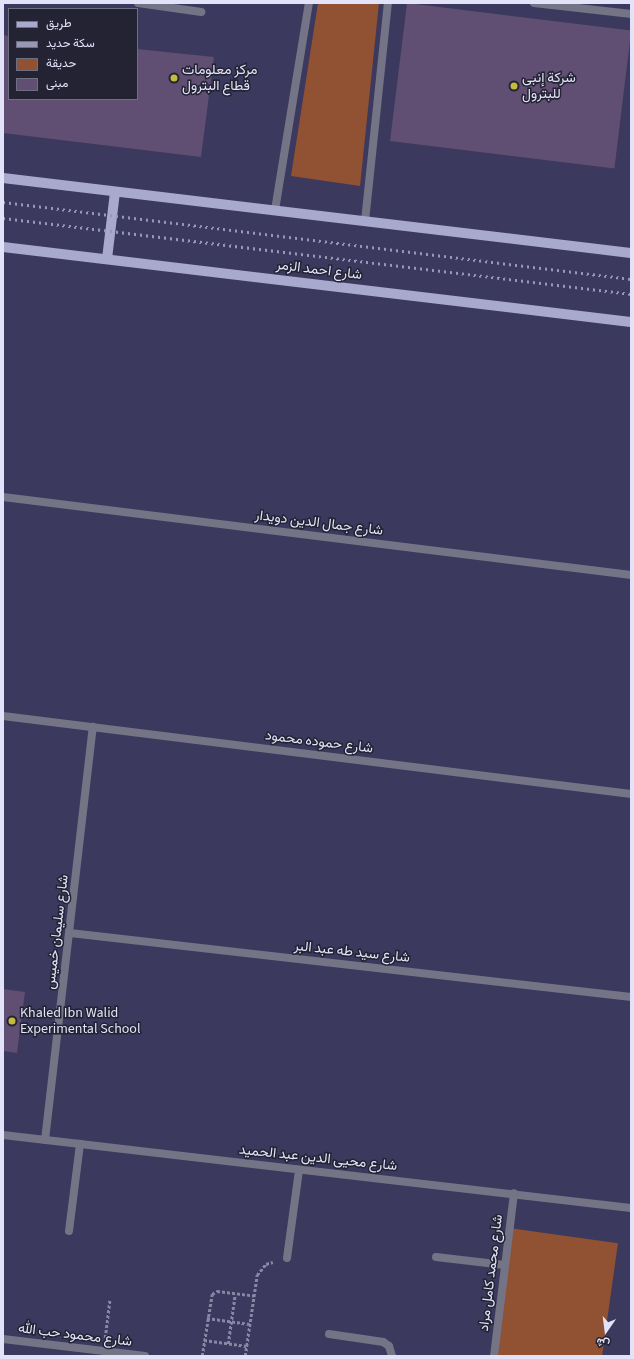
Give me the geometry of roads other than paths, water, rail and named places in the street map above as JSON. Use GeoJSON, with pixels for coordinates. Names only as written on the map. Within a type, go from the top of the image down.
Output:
{"type":"FeatureCollection","features":[{"type":"Feature","properties":{"kind":"main road"},"geometry":{"type":"LineString","coordinates":[[3,178],[631,253]]}},
{"type":"Feature","properties":{"kind":"main road"},"geometry":{"type":"LineString","coordinates":[[107,259],[115,192]]}},
{"type":"Feature","properties":{"kind":"main road","name":"شارع احمد الزمر"},"geometry":{"type":"LineString","coordinates":[[3,247],[631,322]]}},
{"type":"Feature","properties":{"kind":"street"},"geometry":{"type":"LineString","coordinates":[[138,3],[176,6],[201,12]]}},
{"type":"Feature","properties":{"kind":"street"},"geometry":{"type":"LineString","coordinates":[[275,210],[309,3]]}},
{"type":"Feature","properties":{"kind":"street"},"geometry":{"type":"LineString","coordinates":[[365,221],[388,3]]}},
{"type":"Feature","properties":{"kind":"street"},"geometry":{"type":"LineString","coordinates":[[534,3],[631,14]]}},
{"type":"Feature","properties":{"kind":"street","name":"شارع جمال الدين دويدار"},"geometry":{"type":"LineString","coordinates":[[3,497],[631,575]]}},
{"type":"Feature","properties":{"kind":"street","name":"شارع حموده محمود"},"geometry":{"type":"LineString","coordinates":[[3,716],[631,794]]}},
{"type":"Feature","properties":{"kind":"street","name":"شارع سليمان خميس"},"geometry":{"type":"LineString","coordinates":[[45,1140],[93,727]]}},
{"type":"Feature","properties":{"kind":"street","name":"شارع سيد طه عبد البر"},"geometry":{"type":"LineString","coordinates":[[70,933],[631,997]]}},
{"type":"Feature","properties":{"kind":"street","name":"شارع محيى الدين عبد الحميد"},"geometry":{"type":"LineString","coordinates":[[3,1135],[299,1170],[514,1193],[631,1208]]}},
{"type":"Feature","properties":{"kind":"street"},"geometry":{"type":"LineString","coordinates":[[69,1231],[80,1144]]}},
{"type":"Feature","properties":{"kind":"street"},"geometry":{"type":"LineString","coordinates":[[288,1258],[299,1170]]}},
{"type":"Feature","properties":{"kind":"street","name":"شارع محمد كامل مراد"},"geometry":{"type":"LineString","coordinates":[[494,1356],[514,1193]]}},
{"type":"Feature","properties":{"kind":"street"},"geometry":{"type":"LineString","coordinates":[[436,1257],[505,1265]]}},
{"type":"Feature","properties":{"kind":"street"},"geometry":{"type":"LineString","coordinates":[[329,1334],[383,1342],[389,1346],[392,1356]]}},
{"type":"Feature","properties":{"kind":"street","name":"شارع محمود حب الله"},"geometry":{"type":"LineString","coordinates":[[3,1339],[145,1356]]}},
{"type":"Feature","properties":{"kind":"railway"},"geometry":{"type":"LineString","coordinates":[[3,202],[631,279]]}},
{"type":"Feature","properties":{"kind":"railway"},"geometry":{"type":"LineString","coordinates":[[3,218],[631,294]]}},
{"type":"Feature","properties":{"kind":"place","name":"مركز معلومات قطاع البترول"},"geometry":{"type":"Point","coordinates":[174,78]}},
{"type":"Feature","properties":{"kind":"place","name":"شركة إنبى للبترول"},"geometry":{"type":"Point","coordinates":[514,86]}},
{"type":"Feature","properties":{"kind":"place","name":"Khaled Ibn Walid Experimental School"},"geometry":{"type":"Point","coordinates":[12,1021]}}]}
